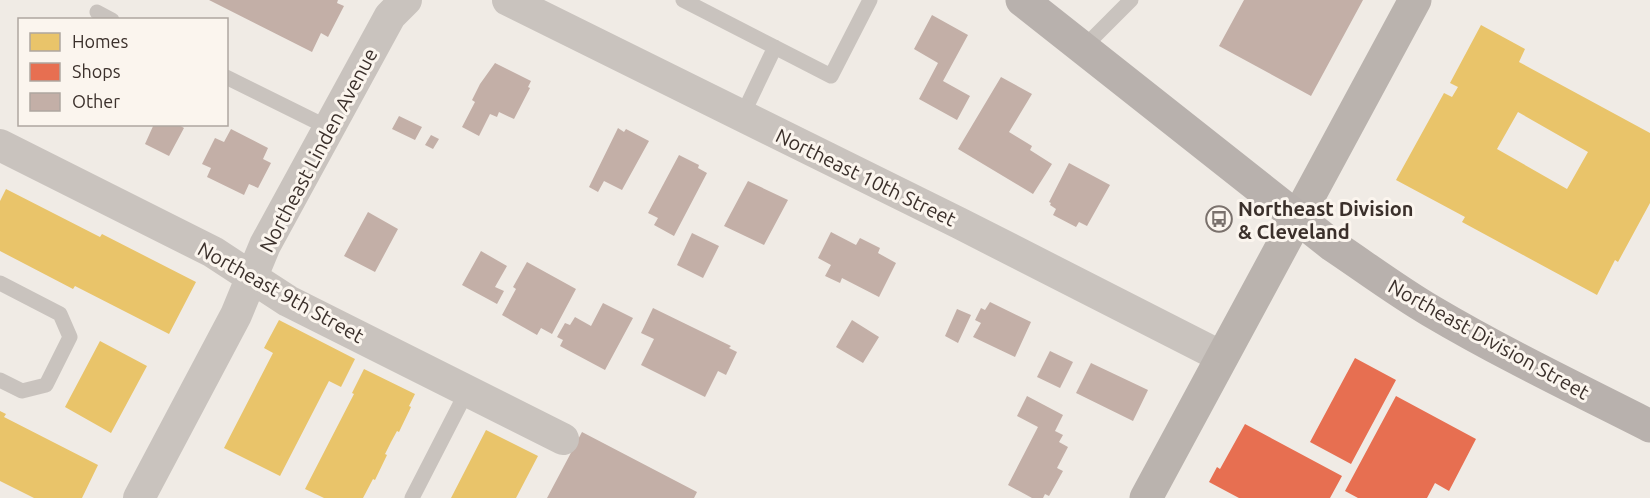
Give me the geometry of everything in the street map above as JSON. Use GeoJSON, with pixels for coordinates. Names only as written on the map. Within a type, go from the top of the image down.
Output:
{"type":"FeatureCollection","features":[{"type":"Feature","properties":{"kind":"main road","name":"Northeast Division Street"},"geometry":{"type":"LineString","coordinates":[[1022,0],[1332,245],[1430,310],[1491,345],[1650,426]]}},
{"type":"Feature","properties":{"kind":"main road"},"geometry":{"type":"LineString","coordinates":[[1146,498],[1414,0]]}},
{"type":"Feature","properties":{"kind":"street","name":"Northeast Linden Avenue"},"geometry":{"type":"LineString","coordinates":[[139,498],[236,315],[265,245],[390,16],[406,0]]}},
{"type":"Feature","properties":{"kind":"street","name":"Northeast 10th Street"},"geometry":{"type":"LineString","coordinates":[[508,0],[1222,357]]}},
{"type":"Feature","properties":{"kind":"street","name":"Northeast 9th Street"},"geometry":{"type":"LineString","coordinates":[[3,153],[213,252],[288,301],[563,439]]}},
{"type":"Feature","properties":{"kind":"lane"},"geometry":{"type":"LineString","coordinates":[[683,0],[831,76],[870,0]]}},
{"type":"Feature","properties":{"kind":"lane"},"geometry":{"type":"LineString","coordinates":[[1083,48],[1131,0]]}},
{"type":"Feature","properties":{"kind":"lane"},"geometry":{"type":"LineString","coordinates":[[97,12],[108,18]]}},
{"type":"Feature","properties":{"kind":"lane"},"geometry":{"type":"LineString","coordinates":[[742,116],[775,47]]}},
{"type":"Feature","properties":{"kind":"lane"},"geometry":{"type":"LineString","coordinates":[[228,78],[329,128]]}},
{"type":"Feature","properties":{"kind":"lane"},"geometry":{"type":"LineString","coordinates":[[0,283],[60,314],[70,337],[46,385],[22,391],[0,380]]}},
{"type":"Feature","properties":{"kind":"lane"},"geometry":{"type":"LineString","coordinates":[[412,498],[467,391]]}},
{"type":"Feature","properties":{"kind":"building: Homes"},"geometry":{"type":"Polygon","coordinates":[[[1481,25],[1525,49],[1519,62],[1650,133],[1650,203],[1618,262],[1615,260],[1597,295],[1462,222],[1465,217],[1396,180],[1444,93],[1452,97],[1458,87],[1450,83],[1481,25]],[[1518,112],[1497,149],[1567,189],[1588,152],[1518,112]]]}},
{"type":"Feature","properties":{"kind":"building: Homes"},"geometry":{"type":"Polygon","coordinates":[[[6,189],[196,282],[169,334],[75,286],[73,289],[0,251],[0,201],[6,189]]]}},
{"type":"Feature","properties":{"kind":"building: Homes"},"geometry":{"type":"Polygon","coordinates":[[[279,320],[355,359],[341,387],[329,381],[280,476],[224,448],[273,353],[264,348],[279,320]]]}},
{"type":"Feature","properties":{"kind":"building: Homes"},"geometry":{"type":"Polygon","coordinates":[[[100,341],[147,366],[111,433],[65,407],[100,341]]]}},
{"type":"Feature","properties":{"kind":"building: Homes"},"geometry":{"type":"Polygon","coordinates":[[[364,369],[415,394],[409,406],[411,407],[385,454],[387,455],[375,480],[373,479],[363,498],[324,498],[305,489],[354,394],[352,393],[364,369]]]}},
{"type":"Feature","properties":{"kind":"building: Homes"},"geometry":{"type":"Polygon","coordinates":[[[0,411],[6,414],[4,417],[98,465],[82,498],[34,498],[0,481],[0,411]]]}},
{"type":"Feature","properties":{"kind":"building: Homes"},"geometry":{"type":"Polygon","coordinates":[[[486,430],[538,456],[516,498],[451,498],[486,430]]]}},
{"type":"Feature","properties":{"kind":"building: Shops"},"geometry":{"type":"Polygon","coordinates":[[[1355,358],[1396,380],[1351,464],[1310,442],[1355,358]]]}},
{"type":"Feature","properties":{"kind":"building: Shops"},"geometry":{"type":"Polygon","coordinates":[[[1396,396],[1476,439],[1449,491],[1435,483],[1427,498],[1358,498],[1345,491],[1396,396]]]}},
{"type":"Feature","properties":{"kind":"building: Shops"},"geometry":{"type":"Polygon","coordinates":[[[1245,424],[1342,476],[1330,498],[1239,498],[1209,482],[1217,467],[1220,469],[1245,424]]]}},
{"type":"Feature","properties":{"kind":"building: Other"},"geometry":{"type":"Polygon","coordinates":[[[209,0],[338,0],[337,3],[344,6],[328,37],[321,33],[312,52],[209,0]]]}},
{"type":"Feature","properties":{"kind":"building: Other"},"geometry":{"type":"Polygon","coordinates":[[[1244,0],[1363,0],[1311,96],[1219,46],[1244,0]]]}},
{"type":"Feature","properties":{"kind":"building: Other"},"geometry":{"type":"Polygon","coordinates":[[[932,15],[968,35],[943,81],[970,96],[957,120],[919,99],[938,63],[914,49],[932,15]]]}},
{"type":"Feature","properties":{"kind":"building: Other"},"geometry":{"type":"Polygon","coordinates":[[[495,63],[531,81],[528,87],[530,88],[514,119],[499,112],[497,117],[490,114],[479,136],[462,127],[475,102],[472,100],[480,84],[495,63]]]}},
{"type":"Feature","properties":{"kind":"building: Other"},"geometry":{"type":"Polygon","coordinates":[[[1001,77],[1032,94],[1009,132],[1032,146],[1030,150],[1052,164],[1033,194],[958,149],[1001,77]]]}},
{"type":"Feature","properties":{"kind":"building: Other"},"geometry":{"type":"Polygon","coordinates":[[[399,116],[422,127],[415,140],[392,129],[399,116]]]}},
{"type":"Feature","properties":{"kind":"building: Other"},"geometry":{"type":"Polygon","coordinates":[[[153,126],[184,128],[169,156],[145,144],[153,126]]]}},
{"type":"Feature","properties":{"kind":"building: Other"},"geometry":{"type":"Polygon","coordinates":[[[618,128],[624,132],[626,129],[649,141],[622,190],[604,181],[598,192],[589,187],[618,128]]]}},
{"type":"Feature","properties":{"kind":"building: Other"},"geometry":{"type":"Polygon","coordinates":[[[231,129],[268,148],[263,159],[271,163],[258,188],[249,184],[244,195],[207,177],[211,168],[202,164],[215,138],[224,142],[231,129]]]}},
{"type":"Feature","properties":{"kind":"building: Other"},"geometry":{"type":"Polygon","coordinates":[[[431,135],[439,139],[433,149],[425,145],[431,135]]]}},
{"type":"Feature","properties":{"kind":"building: Other"},"geometry":{"type":"Polygon","coordinates":[[[679,155],[699,165],[698,168],[707,173],[674,236],[654,225],[658,218],[648,213],[679,155]]]}},
{"type":"Feature","properties":{"kind":"building: Other"},"geometry":{"type":"Polygon","coordinates":[[[1069,163],[1110,185],[1087,226],[1079,222],[1076,227],[1053,215],[1056,209],[1049,202],[1069,163]]]}},
{"type":"Feature","properties":{"kind":"building: Other"},"geometry":{"type":"Polygon","coordinates":[[[748,181],[788,200],[764,245],[724,226],[748,181]]]}},
{"type":"Feature","properties":{"kind":"building: Other"},"geometry":{"type":"Polygon","coordinates":[[[368,212],[398,229],[375,272],[344,256],[368,212]]]}},
{"type":"Feature","properties":{"kind":"building: Other"},"geometry":{"type":"Polygon","coordinates":[[[831,232],[856,245],[860,238],[880,248],[878,253],[896,263],[879,297],[842,278],[840,283],[825,276],[831,265],[818,258],[831,232]]]}},
{"type":"Feature","properties":{"kind":"building: Other"},"geometry":{"type":"Polygon","coordinates":[[[692,233],[719,246],[703,278],[677,265],[692,233]]]}},
{"type":"Feature","properties":{"kind":"building: Other"},"geometry":{"type":"Polygon","coordinates":[[[481,251],[507,266],[495,287],[504,291],[497,304],[462,285],[481,251]]]}},
{"type":"Feature","properties":{"kind":"building: Other"},"geometry":{"type":"Polygon","coordinates":[[[527,262],[576,289],[552,334],[541,328],[537,335],[502,315],[516,289],[513,287],[527,262]]]}},
{"type":"Feature","properties":{"kind":"building: Other"},"geometry":{"type":"Polygon","coordinates":[[[990,302],[1031,322],[1015,357],[973,337],[981,323],[975,320],[981,308],[985,310],[990,302]]]}},
{"type":"Feature","properties":{"kind":"building: Other"},"geometry":{"type":"Polygon","coordinates":[[[603,303],[633,318],[605,370],[560,346],[563,340],[557,337],[565,323],[570,325],[575,317],[591,326],[603,303]]]}},
{"type":"Feature","properties":{"kind":"building: Other"},"geometry":{"type":"Polygon","coordinates":[[[653,308],[731,346],[729,348],[737,352],[726,375],[718,371],[705,397],[641,365],[654,339],[641,333],[653,308]]]}},
{"type":"Feature","properties":{"kind":"building: Other"},"geometry":{"type":"Polygon","coordinates":[[[957,309],[971,315],[958,343],[945,336],[957,309]]]}},
{"type":"Feature","properties":{"kind":"building: Other"},"geometry":{"type":"Polygon","coordinates":[[[852,320],[879,337],[863,363],[836,347],[852,320]]]}},
{"type":"Feature","properties":{"kind":"building: Other"},"geometry":{"type":"Polygon","coordinates":[[[1050,351],[1073,362],[1060,388],[1037,377],[1050,351]]]}},
{"type":"Feature","properties":{"kind":"building: Other"},"geometry":{"type":"Polygon","coordinates":[[[1091,363],[1148,390],[1133,421],[1076,393],[1091,363]]]}},
{"type":"Feature","properties":{"kind":"building: Other"},"geometry":{"type":"Polygon","coordinates":[[[1027,396],[1063,415],[1055,431],[1063,435],[1059,442],[1068,447],[1057,468],[1063,471],[1049,496],[1045,494],[1043,498],[1032,498],[1008,485],[1038,427],[1017,416],[1027,396]]]}},
{"type":"Feature","properties":{"kind":"building: Other"},"geometry":{"type":"Polygon","coordinates":[[[582,432],[697,492],[694,498],[547,498],[582,432]]]}},
{"type":"Feature","properties":{"kind":"place","name":"Northeast Division & Cleveland"},"geometry":{"type":"Point","coordinates":[1219,219]}}]}
